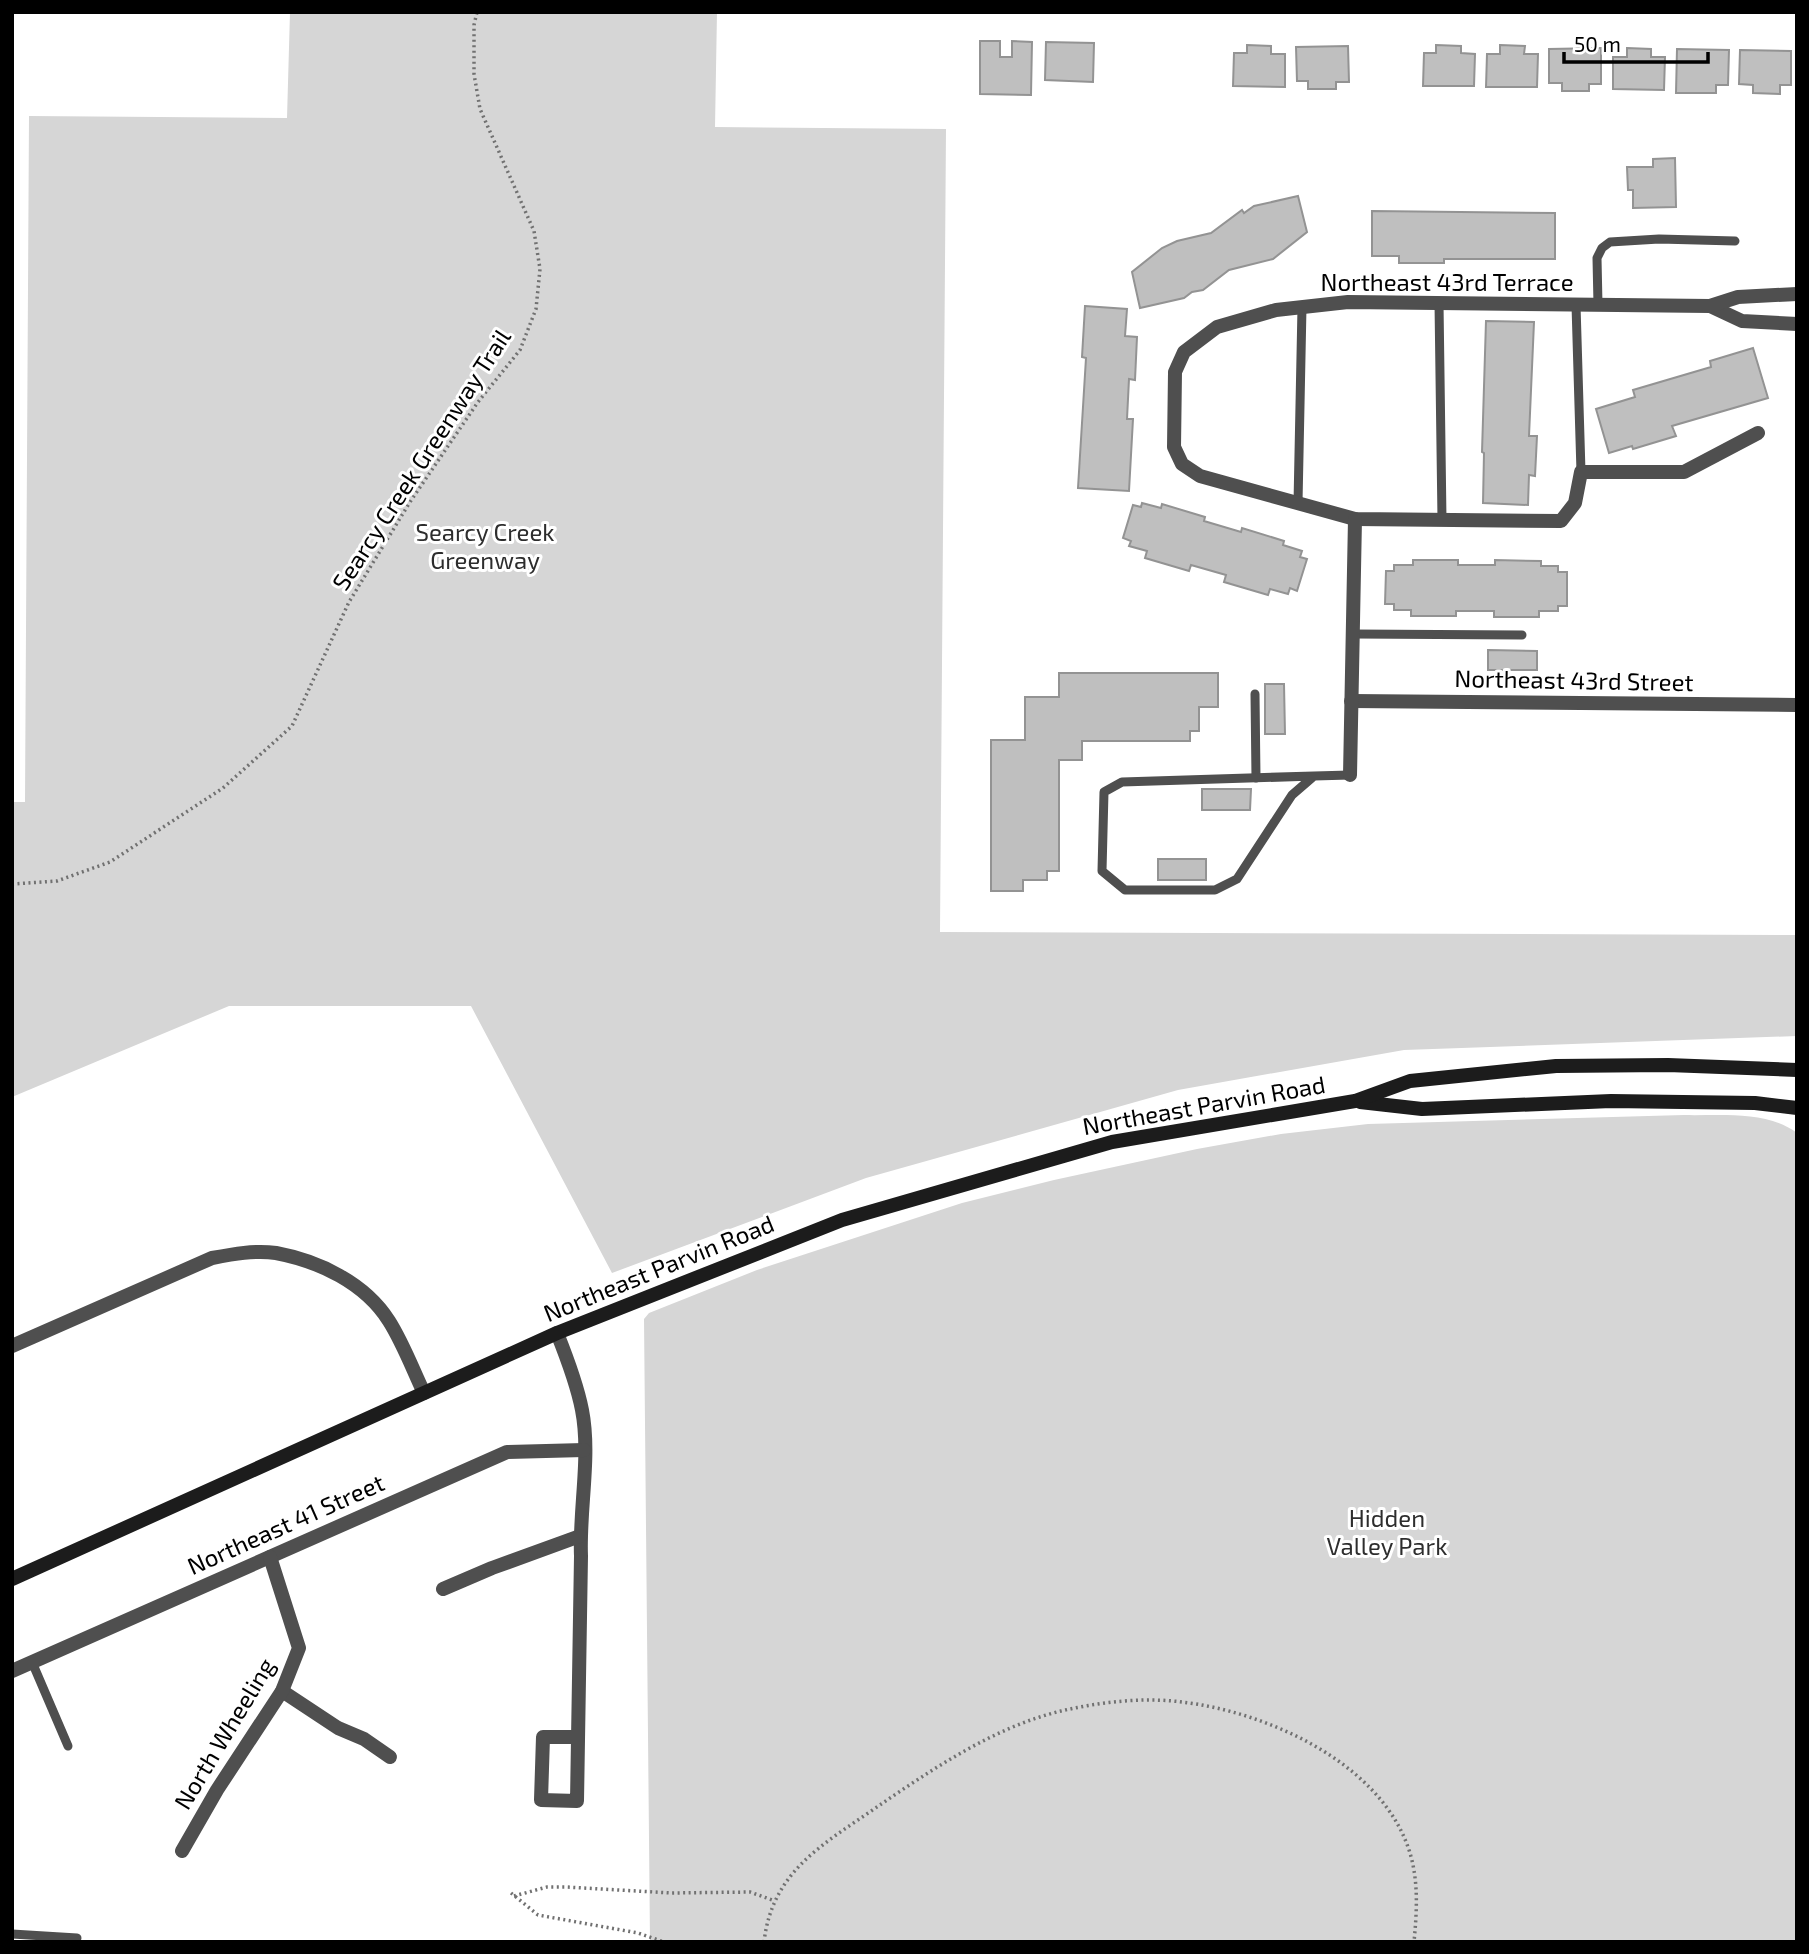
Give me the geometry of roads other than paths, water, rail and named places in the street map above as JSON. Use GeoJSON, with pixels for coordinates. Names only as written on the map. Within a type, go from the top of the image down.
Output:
{"type":"FeatureCollection","features":[{"type":"Feature","properties":{"kind":"main road","name":"Northeast Parvin Road"},"geometry":{"type":"LineString","coordinates":[[12,1579],[557,1333],[842,1220],[1112,1142],[1355,1101],[1410,1081],[1556,1066],[1668,1065],[1797,1070]]}},
{"type":"Feature","properties":{"kind":"main road","name":"Northeast Parvin Road"},"geometry":{"type":"LineString","coordinates":[[1355,1101],[1422,1110],[1611,1101],[1755,1103],[1797,1108]]}},
{"type":"Feature","properties":{"kind":"street","name":"Northeast 43rd Terrace"},"geometry":{"type":"LineString","coordinates":[[1581,472],[1575,503],[1561,521],[1355,519],[1200,476],[1182,464],[1174,447],[1175,372],[1184,352],[1217,327],[1276,310],[1348,302],[1710,306],[1738,297],[1797,294]]}},
{"type":"Feature","properties":{"kind":"street","name":"Northeast 43rd Terrace"},"geometry":{"type":"LineString","coordinates":[[1710,306],[1742,321],[1797,324]]}},
{"type":"Feature","properties":{"kind":"street"},"geometry":{"type":"LineString","coordinates":[[1581,472],[1684,472],[1758,433]]}},
{"type":"Feature","properties":{"kind":"street"},"geometry":{"type":"LineString","coordinates":[[1350,775],[1355,519]]}},
{"type":"Feature","properties":{"kind":"street","name":"Northeast 43rd Street"},"geometry":{"type":"LineString","coordinates":[[1352,701],[1797,705]]}},
{"type":"Feature","properties":{"kind":"street"},"geometry":{"type":"LineString","coordinates":[[12,1346],[212,1258],[240,1253],[274,1253],[331,1270],[370,1296],[389,1320],[424,1393]]}},
{"type":"Feature","properties":{"kind":"street"},"geometry":{"type":"LineString","coordinates":[[557,1333],[583,1411],[584,1450],[580,1536],[578,1737],[577,1801],[541,1800],[543,1737],[578,1737]]}},
{"type":"Feature","properties":{"kind":"street","name":"Northeast 41 Street"},"geometry":{"type":"LineString","coordinates":[[12,1671],[507,1452],[584,1450]]}},
{"type":"Feature","properties":{"kind":"street"},"geometry":{"type":"LineString","coordinates":[[443,1589],[492,1567],[580,1536]]}},
{"type":"Feature","properties":{"kind":"street","name":"North Wheeling"},"geometry":{"type":"LineString","coordinates":[[182,1851],[217,1790],[282,1691],[299,1647],[270,1557]]}},
{"type":"Feature","properties":{"kind":"street"},"geometry":{"type":"LineString","coordinates":[[282,1691],[338,1728],[364,1739],[390,1757]]}},
{"type":"Feature","properties":{"kind":"lane"},"geometry":{"type":"LineString","coordinates":[[1598,305],[1597,258],[1609,242],[1659,239],[1735,242]]}},
{"type":"Feature","properties":{"kind":"lane"},"geometry":{"type":"LineString","coordinates":[[1439,303],[1442,520]]}},
{"type":"Feature","properties":{"kind":"lane"},"geometry":{"type":"LineString","coordinates":[[1576,304],[1581,472]]}},
{"type":"Feature","properties":{"kind":"lane"},"geometry":{"type":"LineString","coordinates":[[1298,503],[1302,307]]}},
{"type":"Feature","properties":{"kind":"lane"},"geometry":{"type":"LineString","coordinates":[[1353,634],[1522,635]]}},
{"type":"Feature","properties":{"kind":"lane"},"geometry":{"type":"LineString","coordinates":[[1255,694],[1255,778]]}},
{"type":"Feature","properties":{"kind":"lane"},"geometry":{"type":"LineString","coordinates":[[1314,776],[1292,794],[1237,879],[1215,890],[1125,890],[1102,871],[1104,792],[1122,782],[1314,776],[1350,775]]}},
{"type":"Feature","properties":{"kind":"lane"},"geometry":{"type":"LineString","coordinates":[[32,1662],[68,1746]]}},
{"type":"Feature","properties":{"kind":"lane"},"geometry":{"type":"LineString","coordinates":[[12,1934],[77,1938]]}},
{"type":"Feature","properties":{"kind":"park label","name":"Searcy Creek Greenway"},"geometry":{"type":"Point","coordinates":[485,547]}},
{"type":"Feature","properties":{"kind":"park label","name":"Hidden Valley Park"},"geometry":{"type":"Point","coordinates":[1387,1533]}}]}
